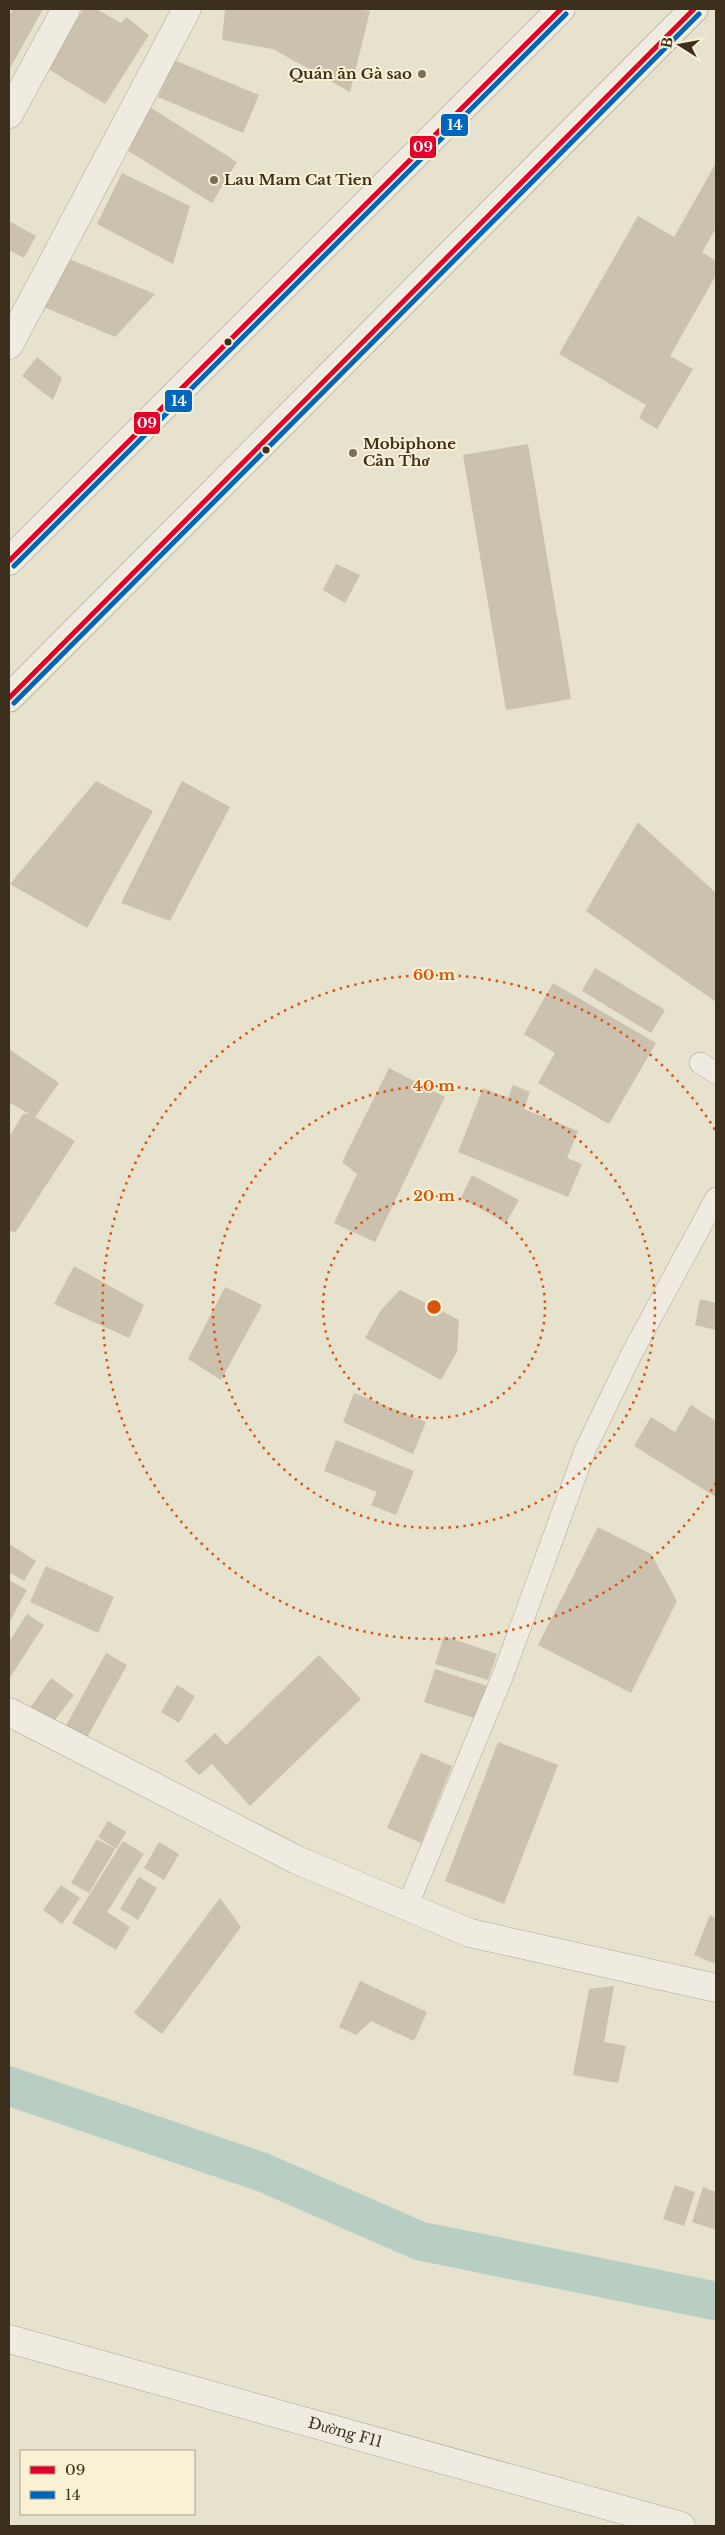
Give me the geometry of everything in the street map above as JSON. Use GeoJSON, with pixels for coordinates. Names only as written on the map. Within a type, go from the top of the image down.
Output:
{"type":"FeatureCollection","features":[{"type":"Feature","properties":{"kind":"street"},"geometry":{"type":"LineString","coordinates":[[9,114],[66,9]]}},
{"type":"Feature","properties":{"kind":"street"},"geometry":{"type":"LineString","coordinates":[[9,345],[187,9]]}},
{"type":"Feature","properties":{"kind":"street"},"geometry":{"type":"LineString","coordinates":[[9,561],[561,9]]}},
{"type":"Feature","properties":{"kind":"street"},"geometry":{"type":"LineString","coordinates":[[9,698],[694,9]]}},
{"type":"Feature","properties":{"kind":"street"},"geometry":{"type":"LineString","coordinates":[[9,1712],[297,1860],[470,1933],[716,1988]]}},
{"type":"Feature","properties":{"kind":"street","name":"Đường F11"},"geometry":{"type":"LineString","coordinates":[[9,2339],[681,2526]]}},
{"type":"Feature","properties":{"kind":"lane"},"geometry":{"type":"LineString","coordinates":[[407,1907],[504,1675],[585,1450],[631,1355],[716,1198]]}},
{"type":"Feature","properties":{"kind":"building"},"geometry":{"type":"Polygon","coordinates":[[[13,9],[43,9],[9,70],[9,17],[13,9]]]}},
{"type":"Feature","properties":{"kind":"building"},"geometry":{"type":"Polygon","coordinates":[[[83,9],[96,9],[121,23],[126,17],[149,35],[105,104],[48,69],[83,9]]]}},
{"type":"Feature","properties":{"kind":"building"},"geometry":{"type":"Polygon","coordinates":[[[225,9],[351,9],[370,11],[350,92],[273,49],[222,40],[225,9]]]}},
{"type":"Feature","properties":{"kind":"building"},"geometry":{"type":"Polygon","coordinates":[[[174,60],[259,95],[243,133],[158,97],[174,60]]]}},
{"type":"Feature","properties":{"kind":"building"},"geometry":{"type":"Polygon","coordinates":[[[148,106],[237,162],[212,203],[122,147],[148,106]]]}},
{"type":"Feature","properties":{"kind":"building"},"geometry":{"type":"Polygon","coordinates":[[[716,163],[716,228],[702,252],[716,261],[716,275],[670,356],[693,369],[657,429],[639,418],[646,405],[559,354],[638,216],[674,237],[716,163]]]}},
{"type":"Feature","properties":{"kind":"building"},"geometry":{"type":"Polygon","coordinates":[[[122,173],[190,206],[173,264],[97,224],[122,173]]]}},
{"type":"Feature","properties":{"kind":"building"},"geometry":{"type":"Polygon","coordinates":[[[9,221],[36,236],[24,258],[9,250],[9,221]]]}},
{"type":"Feature","properties":{"kind":"building"},"geometry":{"type":"Polygon","coordinates":[[[69,259],[155,294],[115,337],[44,307],[69,259]]]}},
{"type":"Feature","properties":{"kind":"building"},"geometry":{"type":"Polygon","coordinates":[[[37,357],[62,378],[53,400],[22,376],[37,357]]]}},
{"type":"Feature","properties":{"kind":"building"},"geometry":{"type":"Polygon","coordinates":[[[528,444],[571,699],[506,710],[463,455],[528,444]]]}},
{"type":"Feature","properties":{"kind":"building"},"geometry":{"type":"Polygon","coordinates":[[[336,564],[360,575],[345,603],[323,590],[336,564]]]}},
{"type":"Feature","properties":{"kind":"building"},"geometry":{"type":"Polygon","coordinates":[[[96,781],[153,811],[87,928],[10,884],[96,781]]]}},
{"type":"Feature","properties":{"kind":"building"},"geometry":{"type":"Polygon","coordinates":[[[182,781],[230,807],[170,921],[121,903],[182,781]]]}},
{"type":"Feature","properties":{"kind":"building"},"geometry":{"type":"Polygon","coordinates":[[[638,822],[716,893],[716,1002],[586,911],[638,822]]]}},
{"type":"Feature","properties":{"kind":"building"},"geometry":{"type":"Polygon","coordinates":[[[595,968],[665,1010],[651,1033],[582,991],[595,968]]]}},
{"type":"Feature","properties":{"kind":"building"},"geometry":{"type":"Polygon","coordinates":[[[553,983],[656,1043],[609,1124],[538,1083],[555,1053],[524,1034],[553,983]]]}},
{"type":"Feature","properties":{"kind":"building"},"geometry":{"type":"Polygon","coordinates":[[[9,1049],[59,1083],[35,1117],[75,1141],[15,1233],[9,1230],[9,1137],[23,1114],[29,1114],[9,1102],[9,1049]]]}},
{"type":"Feature","properties":{"kind":"building"},"geometry":{"type":"Polygon","coordinates":[[[389,1068],[445,1097],[375,1242],[334,1223],[357,1174],[342,1162],[389,1068]]]}},
{"type":"Feature","properties":{"kind":"building"},"geometry":{"type":"Polygon","coordinates":[[[513,1085],[530,1092],[524,1109],[578,1131],[567,1158],[582,1164],[568,1197],[458,1152],[483,1088],[508,1098],[513,1085]]]}},
{"type":"Feature","properties":{"kind":"building"},"geometry":{"type":"Polygon","coordinates":[[[472,1175],[519,1200],[506,1223],[461,1198],[472,1175]]]}},
{"type":"Feature","properties":{"kind":"building"},"geometry":{"type":"Polygon","coordinates":[[[74,1266],[144,1305],[129,1338],[54,1304],[74,1266]]]}},
{"type":"Feature","properties":{"kind":"building"},"geometry":{"type":"Polygon","coordinates":[[[225,1287],[262,1305],[221,1380],[188,1359],[225,1287]]]}},
{"type":"Feature","properties":{"kind":"building"},"geometry":{"type":"Polygon","coordinates":[[[400,1290],[459,1320],[457,1352],[441,1380],[365,1338],[381,1310],[400,1290]]]}},
{"type":"Feature","properties":{"kind":"building"},"geometry":{"type":"Polygon","coordinates":[[[700,1299],[716,1303],[716,1330],[695,1325],[700,1299]]]}},
{"type":"Feature","properties":{"kind":"building"},"geometry":{"type":"Polygon","coordinates":[[[354,1393],[426,1422],[413,1454],[343,1422],[354,1393]]]}},
{"type":"Feature","properties":{"kind":"building"},"geometry":{"type":"Polygon","coordinates":[[[691,1405],[716,1421],[716,1497],[634,1446],[651,1417],[675,1432],[691,1405]]]}},
{"type":"Feature","properties":{"kind":"building"},"geometry":{"type":"Polygon","coordinates":[[[336,1440],[414,1471],[396,1515],[371,1505],[377,1492],[324,1471],[336,1440]]]}},
{"type":"Feature","properties":{"kind":"building"},"geometry":{"type":"Polygon","coordinates":[[[598,1527],[651,1554],[677,1601],[631,1693],[538,1645],[598,1527]]]}},
{"type":"Feature","properties":{"kind":"building"},"geometry":{"type":"Polygon","coordinates":[[[9,1544],[36,1561],[24,1581],[9,1572],[9,1544]]]}},
{"type":"Feature","properties":{"kind":"building"},"geometry":{"type":"Polygon","coordinates":[[[46,1566],[114,1597],[98,1633],[30,1602],[46,1566]]]}},
{"type":"Feature","properties":{"kind":"building"},"geometry":{"type":"Polygon","coordinates":[[[9,1580],[27,1590],[9,1623],[9,1580]]]}},
{"type":"Feature","properties":{"kind":"building"},"geometry":{"type":"Polygon","coordinates":[[[27,1614],[44,1625],[9,1679],[9,1642],[27,1614]]]}},
{"type":"Feature","properties":{"kind":"building"},"geometry":{"type":"Polygon","coordinates":[[[444,1636],[497,1654],[488,1680],[435,1664],[444,1636]]]}},
{"type":"Feature","properties":{"kind":"building"},"geometry":{"type":"Polygon","coordinates":[[[106,1653],[127,1665],[85,1741],[64,1729],[106,1653]]]}},
{"type":"Feature","properties":{"kind":"building"},"geometry":{"type":"Polygon","coordinates":[[[319,1655],[361,1699],[250,1806],[212,1764],[199,1775],[185,1761],[215,1733],[226,1745],[319,1655]]]}},
{"type":"Feature","properties":{"kind":"building"},"geometry":{"type":"Polygon","coordinates":[[[435,1669],[487,1686],[477,1719],[424,1702],[435,1669]]]}},
{"type":"Feature","properties":{"kind":"building"},"geometry":{"type":"Polygon","coordinates":[[[51,1678],[74,1695],[52,1724],[30,1708],[51,1678]]]}},
{"type":"Feature","properties":{"kind":"building"},"geometry":{"type":"Polygon","coordinates":[[[177,1685],[195,1696],[179,1723],[161,1712],[177,1685]]]}},
{"type":"Feature","properties":{"kind":"building"},"geometry":{"type":"Polygon","coordinates":[[[498,1742],[558,1765],[504,1904],[445,1881],[498,1742]]]}},
{"type":"Feature","properties":{"kind":"building"},"geometry":{"type":"Polygon","coordinates":[[[421,1753],[452,1766],[421,1843],[387,1828],[421,1753]]]}},
{"type":"Feature","properties":{"kind":"building"},"geometry":{"type":"Polygon","coordinates":[[[108,1821],[126,1832],[116,1849],[98,1837],[108,1821]]]}},
{"type":"Feature","properties":{"kind":"building"},"geometry":{"type":"Polygon","coordinates":[[[97,1839],[115,1849],[89,1893],[71,1883],[97,1839]]]}},
{"type":"Feature","properties":{"kind":"building"},"geometry":{"type":"Polygon","coordinates":[[[123,1841],[144,1854],[107,1912],[130,1927],[116,1950],[72,1923],[123,1841]]]}},
{"type":"Feature","properties":{"kind":"building"},"geometry":{"type":"Polygon","coordinates":[[[159,1842],[179,1854],[164,1880],[144,1868],[159,1842]]]}},
{"type":"Feature","properties":{"kind":"building"},"geometry":{"type":"Polygon","coordinates":[[[139,1877],[157,1888],[138,1920],[120,1909],[139,1877]]]}},
{"type":"Feature","properties":{"kind":"building"},"geometry":{"type":"Polygon","coordinates":[[[61,1885],[80,1898],[62,1924],[43,1910],[61,1885]]]}},
{"type":"Feature","properties":{"kind":"building"},"geometry":{"type":"Polygon","coordinates":[[[220,1898],[241,1927],[162,2034],[134,2013],[220,1898]]]}},
{"type":"Feature","properties":{"kind":"building"},"geometry":{"type":"Polygon","coordinates":[[[710,1915],[716,1918],[716,1964],[694,1955],[710,1915]]]}},
{"type":"Feature","properties":{"kind":"building"},"geometry":{"type":"Polygon","coordinates":[[[360,1981],[427,2012],[414,2041],[371,2021],[356,2035],[339,2027],[360,1981]]]}},
{"type":"Feature","properties":{"kind":"building"},"geometry":{"type":"Polygon","coordinates":[[[614,1986],[604,2042],[626,2046],[618,2083],[573,2075],[589,1989],[614,1986]]]}},
{"type":"Feature","properties":{"kind":"building"},"geometry":{"type":"Polygon","coordinates":[[[675,2185],[695,2192],[684,2226],[663,2219],[675,2185]]]}},
{"type":"Feature","properties":{"kind":"building"},"geometry":{"type":"Polygon","coordinates":[[[703,2187],[716,2192],[716,2230],[692,2222],[703,2187]]]}},
{"type":"Feature","properties":{"kind":"waterway"},"geometry":{"type":"LineString","coordinates":[[9,2086],[262,2172],[420,2241],[716,2301]]}},
{"type":"Feature","properties":{"kind":"transit line","name":"09"},"geometry":{"type":"LineString","coordinates":[[9,561],[561,9]]}},
{"type":"Feature","properties":{"kind":"transit line","name":"09"},"geometry":{"type":"LineString","coordinates":[[9,698],[694,9]]}},
{"type":"Feature","properties":{"kind":"transit line","name":"14"},"geometry":{"type":"LineString","coordinates":[[14,566],[566,14]]}},
{"type":"Feature","properties":{"kind":"transit line","name":"14"},"geometry":{"type":"LineString","coordinates":[[14,703],[699,14]]}},
{"type":"Feature","properties":{"kind":"place","name":"Quán ăn Gà sao"},"geometry":{"type":"Point","coordinates":[422,74]}},
{"type":"Feature","properties":{"kind":"place","name":"Lau Mam Cat Tien"},"geometry":{"type":"Point","coordinates":[214,180]}},
{"type":"Feature","properties":{"kind":"place","name":"Mobiphone Cần Thơ"},"geometry":{"type":"Point","coordinates":[353,453]}}]}
